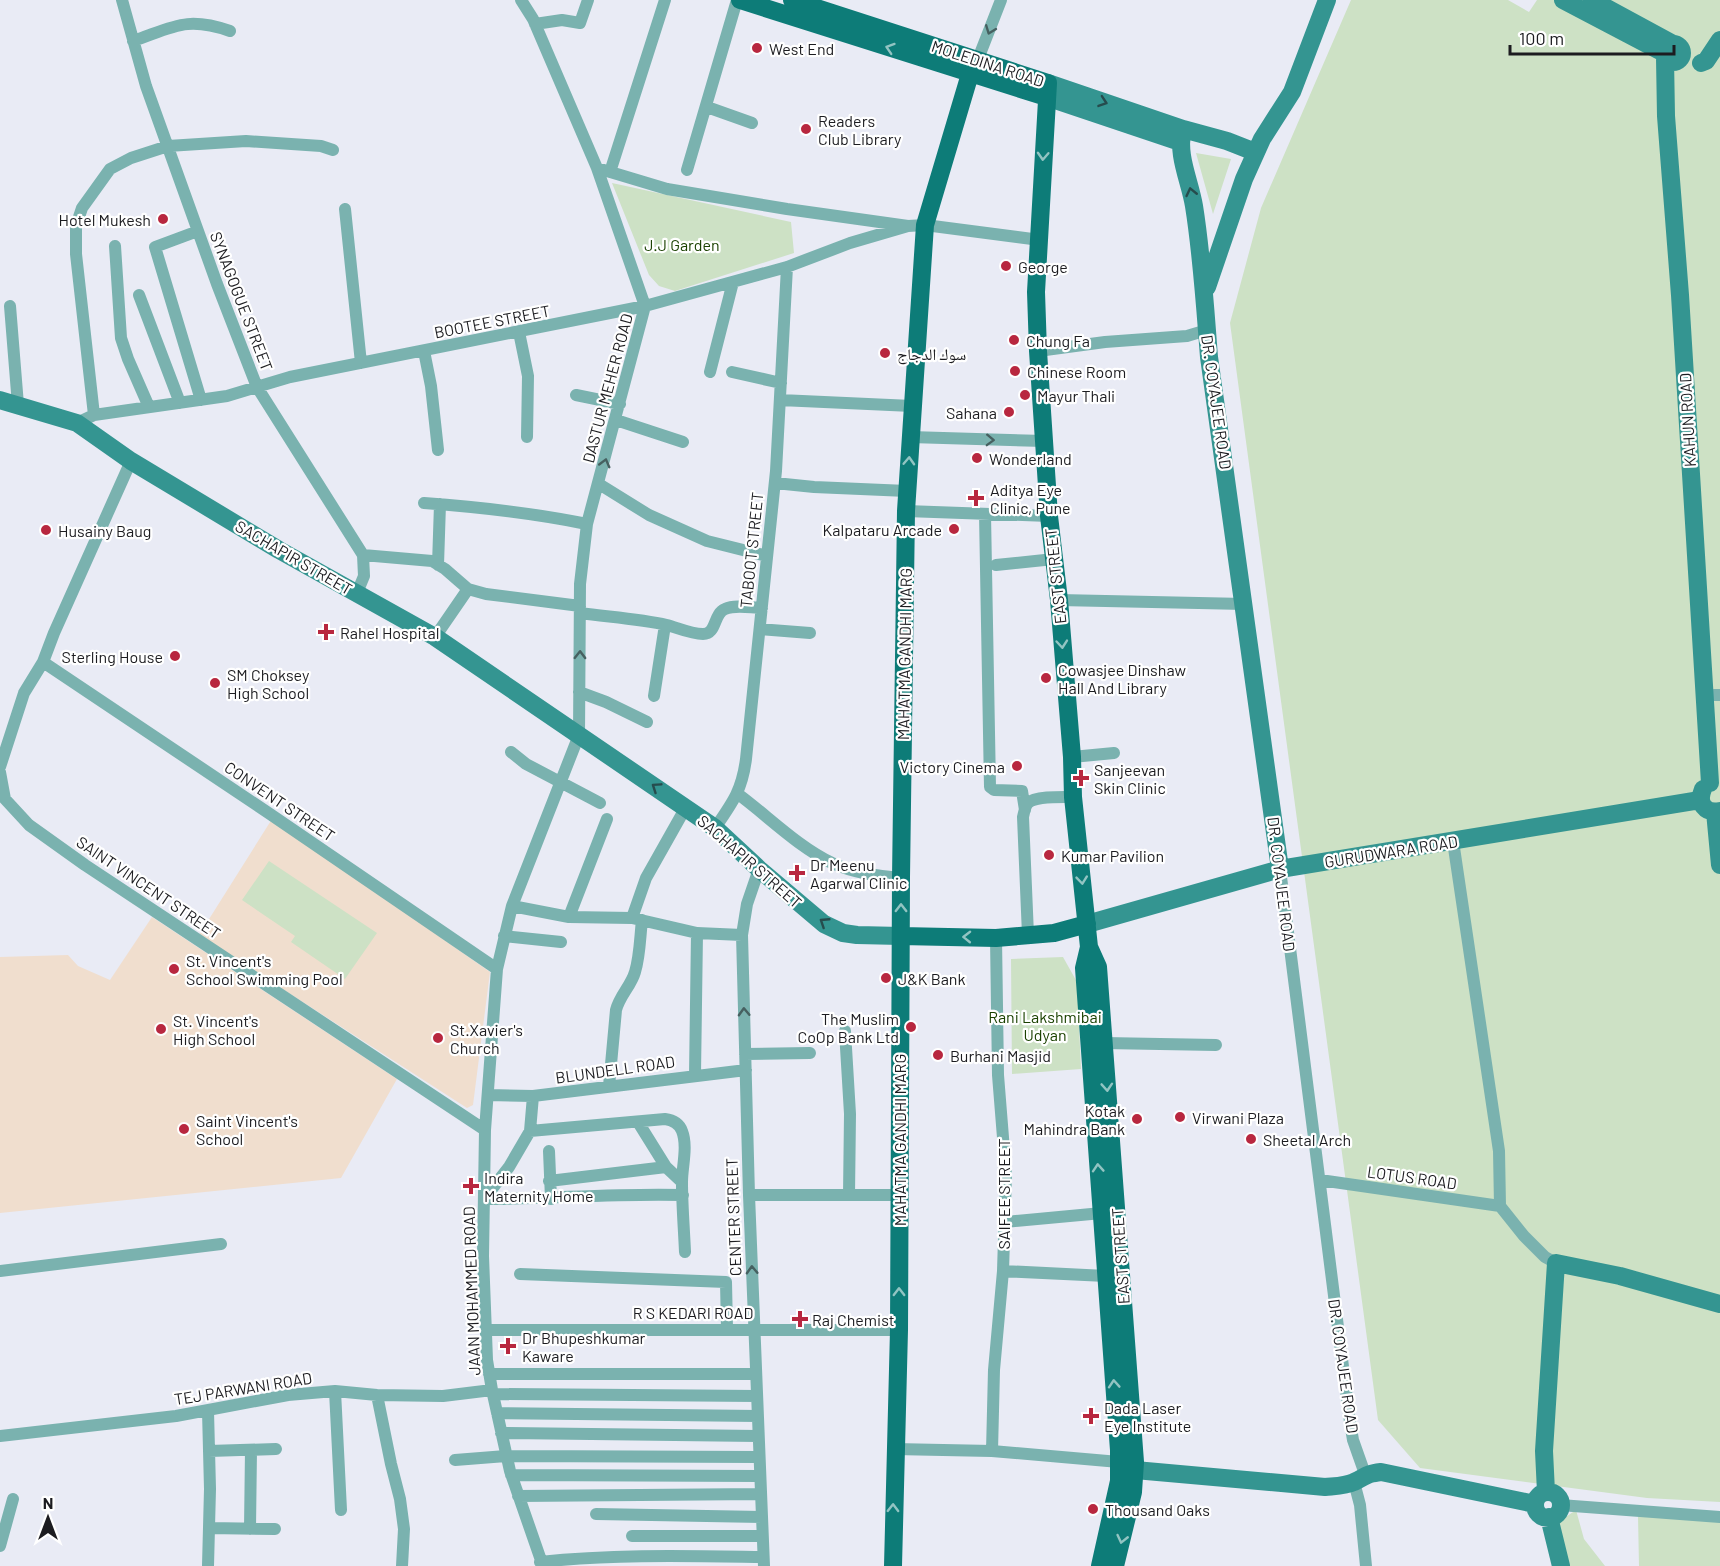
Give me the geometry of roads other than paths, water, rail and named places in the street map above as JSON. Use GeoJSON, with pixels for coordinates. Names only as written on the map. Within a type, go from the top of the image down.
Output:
{"type":"FeatureCollection","features":[{"type":"Feature","properties":{"kind":"main road","name":"MOLEDINA ROAD"},"geometry":{"type":"LineString","coordinates":[[739,0],[1047,90]]}},
{"type":"Feature","properties":{"kind":"main road","name":"MOLEDINA ROAD"},"geometry":{"type":"LineString","coordinates":[[792,0],[974,67]]}},
{"type":"Feature","properties":{"kind":"main road","name":"MAHATMA GANDHI MARG"},"geometry":{"type":"LineString","coordinates":[[892,1566],[898,1330],[906,511],[912,406],[916,226],[974,67]]}},
{"type":"Feature","properties":{"kind":"main road","name":"EAST STREET"},"geometry":{"type":"LineString","coordinates":[[1047,90],[1036,292],[1038,351],[1049,516],[1059,600],[1072,758],[1073,797],[1089,947],[1084,968],[1106,1276],[1127,1466],[1133,1492],[1115,1566]]}},
{"type":"Feature","properties":{"kind":"main road"},"geometry":{"type":"LineString","coordinates":[[901,936],[996,938],[1054,933],[1087,924]]}},
{"type":"Feature","properties":{"kind":"main road","name":"EAST STREET"},"geometry":{"type":"LineString","coordinates":[[1089,947],[1098,967],[1104,1043],[1127,1466],[1117,1489],[1100,1566]]}},
{"type":"Feature","properties":{"kind":"street","name":"SYNAGOGUE STREET"},"geometry":{"type":"LineString","coordinates":[[122,0],[146,86],[257,387],[363,555]]}},
{"type":"Feature","properties":{"kind":"street","name":"DASTUR MEHER ROAD"},"geometry":{"type":"LineString","coordinates":[[521,0],[535,24],[597,168],[645,306],[587,525],[580,609],[579,735]]}},
{"type":"Feature","properties":{"kind":"street"},"geometry":{"type":"LineString","coordinates":[[535,24],[562,20],[580,23],[588,0]]}},
{"type":"Feature","properties":{"kind":"street"},"geometry":{"type":"LineString","coordinates":[[610,172],[665,0]]}},
{"type":"Feature","properties":{"kind":"street"},"geometry":{"type":"LineString","coordinates":[[687,170],[739,0]]}},
{"type":"Feature","properties":{"kind":"street","name":"MAHATMA GANDHI MARG"},"geometry":{"type":"LineString","coordinates":[[974,67],[1001,0]]}},
{"type":"Feature","properties":{"kind":"street"},"geometry":{"type":"LineString","coordinates":[[1205,291],[1259,145],[1292,92],[1327,0]]}},
{"type":"Feature","properties":{"kind":"street"},"geometry":{"type":"LineString","coordinates":[[1563,0],[1673,54],[1701,63],[1706,61],[1720,40]]}},
{"type":"Feature","properties":{"kind":"street"},"geometry":{"type":"LineString","coordinates":[[1592,0],[1673,54]]}},
{"type":"Feature","properties":{"kind":"street"},"geometry":{"type":"LineString","coordinates":[[133,41],[182,23],[204,23],[230,31]]}},
{"type":"Feature","properties":{"kind":"street","name":"KAHUN ROAD"},"geometry":{"type":"LineString","coordinates":[[1673,54],[1720,760]]}},
{"type":"Feature","properties":{"kind":"street","name":"KAHUN ROAD"},"geometry":{"type":"LineString","coordinates":[[1673,54],[1666,116],[1715,783]]}},
{"type":"Feature","properties":{"kind":"street"},"geometry":{"type":"LineString","coordinates":[[1047,90],[1181,135],[1259,145]]}},
{"type":"Feature","properties":{"kind":"street"},"geometry":{"type":"LineString","coordinates":[[707,107],[752,123]]}},
{"type":"Feature","properties":{"kind":"street","name":"DR. COYAJEE ROAD"},"geometry":{"type":"LineString","coordinates":[[1181,135],[1194,204],[1205,291],[1207,330],[1280,869],[1350,1422],[1360,1478],[1359,1505],[1366,1566]]}},
{"type":"Feature","properties":{"kind":"street"},"geometry":{"type":"LineString","coordinates":[[94,415],[76,254],[76,226],[82,208],[110,169],[131,158],[168,146],[246,141],[321,146],[333,150]]}},
{"type":"Feature","properties":{"kind":"street"},"geometry":{"type":"LineString","coordinates":[[597,168],[667,189],[787,209],[1040,240]]}},
{"type":"Feature","properties":{"kind":"street"},"geometry":{"type":"LineString","coordinates":[[345,209],[361,363]]}},
{"type":"Feature","properties":{"kind":"street","name":"BOOTEE STREET"},"geometry":{"type":"LineString","coordinates":[[77,423],[94,415],[227,396],[290,377],[645,306],[787,267],[850,243],[916,226]]}},
{"type":"Feature","properties":{"kind":"street"},"geometry":{"type":"LineString","coordinates":[[1197,228],[1207,234],[1218,235],[1226,231]]}},
{"type":"Feature","properties":{"kind":"street"},"geometry":{"type":"LineString","coordinates":[[198,231],[155,247],[201,400]]}},
{"type":"Feature","properties":{"kind":"street"},"geometry":{"type":"LineString","coordinates":[[115,246],[121,338],[149,407]]}},
{"type":"Feature","properties":{"kind":"street","name":"TABOOT STREET"},"geometry":{"type":"LineString","coordinates":[[715,828],[738,794],[744,777],[775,483],[787,267]]}},
{"type":"Feature","properties":{"kind":"street"},"geometry":{"type":"LineString","coordinates":[[710,372],[733,282]]}},
{"type":"Feature","properties":{"kind":"street"},"geometry":{"type":"LineString","coordinates":[[139,295],[180,403]]}},
{"type":"Feature","properties":{"kind":"street"},"geometry":{"type":"LineString","coordinates":[[10,306],[18,405]]}},
{"type":"Feature","properties":{"kind":"street"},"geometry":{"type":"LineString","coordinates":[[1038,351],[1105,342],[1187,336],[1207,330]]}},
{"type":"Feature","properties":{"kind":"street"},"geometry":{"type":"LineString","coordinates":[[519,332],[526,355],[528,376],[527,437]]}},
{"type":"Feature","properties":{"kind":"street"},"geometry":{"type":"LineString","coordinates":[[424,351],[431,386],[438,450]]}},
{"type":"Feature","properties":{"kind":"street"},"geometry":{"type":"LineString","coordinates":[[732,372],[781,382]]}},
{"type":"Feature","properties":{"kind":"street"},"geometry":{"type":"LineString","coordinates":[[576,394],[620,404]]}},
{"type":"Feature","properties":{"kind":"street","name":"SACHAPIR STREET"},"geometry":{"type":"LineString","coordinates":[[0,400],[77,423],[131,461],[279,550],[435,637],[715,828],[824,924],[843,933],[901,936]]}},
{"type":"Feature","properties":{"kind":"street"},"geometry":{"type":"LineString","coordinates":[[780,400],[912,406]]}},
{"type":"Feature","properties":{"kind":"street"},"geometry":{"type":"LineString","coordinates":[[616,420],[683,442]]}},
{"type":"Feature","properties":{"kind":"street"},"geometry":{"type":"LineString","coordinates":[[910,437],[1044,441]]}},
{"type":"Feature","properties":{"kind":"street"},"geometry":{"type":"LineString","coordinates":[[0,767],[24,693],[43,662],[131,461]]}},
{"type":"Feature","properties":{"kind":"street"},"geometry":{"type":"LineString","coordinates":[[775,483],[907,491]]}},
{"type":"Feature","properties":{"kind":"street"},"geometry":{"type":"LineString","coordinates":[[599,484],[650,515],[707,541],[767,556]]}},
{"type":"Feature","properties":{"kind":"street"},"geometry":{"type":"LineString","coordinates":[[424,503],[485,507],[543,515],[587,525]]}},
{"type":"Feature","properties":{"kind":"street"},"geometry":{"type":"LineString","coordinates":[[438,565],[440,504]]}},
{"type":"Feature","properties":{"kind":"street"},"geometry":{"type":"LineString","coordinates":[[906,511],[1049,516]]}},
{"type":"Feature","properties":{"kind":"street"},"geometry":{"type":"LineString","coordinates":[[985,514],[990,787],[994,790],[1022,791],[1025,810]]}},
{"type":"Feature","properties":{"kind":"street"},"geometry":{"type":"LineString","coordinates":[[357,593],[364,576],[363,555],[432,561],[468,589],[486,594],[580,609],[702,634],[713,630],[718,615],[724,609],[762,608]]}},
{"type":"Feature","properties":{"kind":"street"},"geometry":{"type":"LineString","coordinates":[[996,565],[1054,559]]}},
{"type":"Feature","properties":{"kind":"street"},"geometry":{"type":"LineString","coordinates":[[435,637],[468,589]]}},
{"type":"Feature","properties":{"kind":"street"},"geometry":{"type":"LineString","coordinates":[[1059,600],[1245,604]]}},
{"type":"Feature","properties":{"kind":"street"},"geometry":{"type":"LineString","coordinates":[[654,696],[665,625]]}},
{"type":"Feature","properties":{"kind":"street"},"geometry":{"type":"LineString","coordinates":[[760,629],[810,633]]}},
{"type":"Feature","properties":{"kind":"street","name":"CONVENT STREET"},"geometry":{"type":"LineString","coordinates":[[43,662],[497,969]]}},
{"type":"Feature","properties":{"kind":"street"},"geometry":{"type":"LineString","coordinates":[[579,692],[647,722]]}},
{"type":"Feature","properties":{"kind":"street","name":"JAAN MOHAMMED ROAD"},"geometry":{"type":"LineString","coordinates":[[542,1564],[511,1475],[489,1374],[483,1256],[485,1130],[497,969],[504,936],[512,906],[579,735]]}},
{"type":"Feature","properties":{"kind":"street"},"geometry":{"type":"LineString","coordinates":[[511,752],[526,764],[600,803]]}},
{"type":"Feature","properties":{"kind":"street"},"geometry":{"type":"LineString","coordinates":[[1072,758],[1114,753]]}},
{"type":"Feature","properties":{"kind":"street","name":"SAINT VINCENT STREET"},"geometry":{"type":"LineString","coordinates":[[0,772],[5,799],[30,825],[85,865],[485,1130]]}},
{"type":"Feature","properties":{"kind":"street"},"geometry":{"type":"LineString","coordinates":[[1715,783],[1701,792],[1700,800],[1704,807],[1718,812],[1720,865]]}},
{"type":"Feature","properties":{"kind":"street"},"geometry":{"type":"LineString","coordinates":[[738,794],[797,842],[833,864],[865,874],[901,878]]}},
{"type":"Feature","properties":{"kind":"street"},"geometry":{"type":"LineString","coordinates":[[1028,935],[1023,817],[1025,810],[1028,803],[1035,799],[1073,797]]}},
{"type":"Feature","properties":{"kind":"street","name":"GURUDWARA ROAD"},"geometry":{"type":"LineString","coordinates":[[1087,924],[1280,869],[1700,800]]}},
{"type":"Feature","properties":{"kind":"street","name":"SACHAPIR STREET"},"geometry":{"type":"LineString","coordinates":[[609,1086],[616,1010],[619,998],[635,971],[637,919],[646,878],[686,807]]}},
{"type":"Feature","properties":{"kind":"street"},"geometry":{"type":"LineString","coordinates":[[568,916],[607,819]]}},
{"type":"Feature","properties":{"kind":"street"},"geometry":{"type":"LineString","coordinates":[[1453,841],[1498,1151],[1500,1206],[1538,1250],[1556,1263],[1620,1276],[1720,1304]]}},
{"type":"Feature","properties":{"kind":"street","name":"CENTER STREET"},"geometry":{"type":"LineString","coordinates":[[759,869],[747,904],[742,935],[763,1561]]}},
{"type":"Feature","properties":{"kind":"street"},"geometry":{"type":"LineString","coordinates":[[512,906],[568,916],[637,919],[697,933],[742,935]]}},
{"type":"Feature","properties":{"kind":"street"},"geometry":{"type":"LineString","coordinates":[[695,1075],[697,933]]}},
{"type":"Feature","properties":{"kind":"street"},"geometry":{"type":"LineString","coordinates":[[504,936],[561,942]]}},
{"type":"Feature","properties":{"kind":"street","name":"SAIFEE STREET"},"geometry":{"type":"LineString","coordinates":[[992,1451],[994,1370],[1003,1271],[1006,1174],[998,1075],[996,938]]}},
{"type":"Feature","properties":{"kind":"street"},"geometry":{"type":"LineString","coordinates":[[845,1031],[850,1114],[849,1195]]}},
{"type":"Feature","properties":{"kind":"street"},"geometry":{"type":"LineString","coordinates":[[1104,1043],[1216,1045]]}},
{"type":"Feature","properties":{"kind":"street"},"geometry":{"type":"LineString","coordinates":[[745,1054],[810,1053]]}},
{"type":"Feature","properties":{"kind":"street","name":"BLUNDELL ROAD"},"geometry":{"type":"LineString","coordinates":[[488,1095],[533,1096],[746,1070]]}},
{"type":"Feature","properties":{"kind":"street"},"geometry":{"type":"LineString","coordinates":[[484,1199],[509,1167],[530,1131],[533,1096]]}},
{"type":"Feature","properties":{"kind":"street"},"geometry":{"type":"LineString","coordinates":[[530,1131],[665,1119],[672,1120],[679,1125],[684,1141],[682,1182],[685,1252]]}},
{"type":"Feature","properties":{"kind":"street"},"geometry":{"type":"LineString","coordinates":[[638,1122],[666,1167],[682,1182]]}},
{"type":"Feature","properties":{"kind":"street"},"geometry":{"type":"LineString","coordinates":[[549,1151],[551,1199]]}},
{"type":"Feature","properties":{"kind":"street"},"geometry":{"type":"LineString","coordinates":[[549,1181],[666,1167]]}},
{"type":"Feature","properties":{"kind":"street","name":"LOTUS ROAD"},"geometry":{"type":"LineString","coordinates":[[1320,1180],[1500,1206]]}},
{"type":"Feature","properties":{"kind":"street"},"geometry":{"type":"LineString","coordinates":[[484,1199],[551,1199],[631,1193],[683,1195]]}},
{"type":"Feature","properties":{"kind":"street"},"geometry":{"type":"LineString","coordinates":[[749,1195],[899,1195]]}},
{"type":"Feature","properties":{"kind":"street"},"geometry":{"type":"LineString","coordinates":[[1005,1222],[1102,1213]]}},
{"type":"Feature","properties":{"kind":"street"},"geometry":{"type":"LineString","coordinates":[[0,1271],[221,1244]]}},
{"type":"Feature","properties":{"kind":"street"},"geometry":{"type":"LineString","coordinates":[[1556,1263],[1539,1514],[1555,1511],[1720,1516]]}},
{"type":"Feature","properties":{"kind":"street"},"geometry":{"type":"LineString","coordinates":[[1003,1271],[1106,1276]]}},
{"type":"Feature","properties":{"kind":"street"},"geometry":{"type":"LineString","coordinates":[[520,1274],[726,1282],[727,1329]]}},
{"type":"Feature","properties":{"kind":"street","name":"R S KEDARI ROAD"},"geometry":{"type":"LineString","coordinates":[[487,1330],[754,1328],[898,1330]]}},
{"type":"Feature","properties":{"kind":"street"},"geometry":{"type":"LineString","coordinates":[[489,1374],[756,1374]]}},
{"type":"Feature","properties":{"kind":"street"},"geometry":{"type":"LineString","coordinates":[[335,1391],[341,1510]]}},
{"type":"Feature","properties":{"kind":"street","name":"TEJ PARWANI ROAD"},"geometry":{"type":"LineString","coordinates":[[0,1436],[208,1411],[288,1395],[335,1391],[377,1395],[443,1396],[492,1392],[757,1396]]}},
{"type":"Feature","properties":{"kind":"street"},"geometry":{"type":"LineString","coordinates":[[377,1395],[400,1499],[404,1529],[402,1566]]}},
{"type":"Feature","properties":{"kind":"street"},"geometry":{"type":"LineString","coordinates":[[208,1411],[208,1566]]}},
{"type":"Feature","properties":{"kind":"street"},"geometry":{"type":"LineString","coordinates":[[497,1413],[758,1416]]}},
{"type":"Feature","properties":{"kind":"street"},"geometry":{"type":"LineString","coordinates":[[501,1433],[758,1437]]}},
{"type":"Feature","properties":{"kind":"street"},"geometry":{"type":"LineString","coordinates":[[209,1451],[276,1449]]}},
{"type":"Feature","properties":{"kind":"street"},"geometry":{"type":"LineString","coordinates":[[894,1449],[992,1451],[1325,1487],[1381,1472],[1541,1498]]}},
{"type":"Feature","properties":{"kind":"street"},"geometry":{"type":"LineString","coordinates":[[250,1529],[251,1450]]}},
{"type":"Feature","properties":{"kind":"street"},"geometry":{"type":"LineString","coordinates":[[454,1460],[506,1456],[759,1457]]}},
{"type":"Feature","properties":{"kind":"street"},"geometry":{"type":"LineString","coordinates":[[511,1475],[760,1476]]}},
{"type":"Feature","properties":{"kind":"street"},"geometry":{"type":"LineString","coordinates":[[518,1497],[761,1494]]}},
{"type":"Feature","properties":{"kind":"street"},"geometry":{"type":"LineString","coordinates":[[0,1544],[13,1499]]}},
{"type":"Feature","properties":{"kind":"street"},"geometry":{"type":"LineString","coordinates":[[1555,1511],[1561,1566]]}},
{"type":"Feature","properties":{"kind":"street"},"geometry":{"type":"LineString","coordinates":[[596,1514],[762,1517]]}},
{"type":"Feature","properties":{"kind":"street"},"geometry":{"type":"LineString","coordinates":[[209,1528],[275,1529]]}},
{"type":"Feature","properties":{"kind":"street"},"geometry":{"type":"LineString","coordinates":[[632,1536],[762,1536]]}},
{"type":"Feature","properties":{"kind":"street"},"geometry":{"type":"LineString","coordinates":[[542,1564],[579,1558],[629,1556],[763,1561]]}},
{"type":"Feature","properties":{"kind":"place","name":"West End"},"geometry":{"type":"Point","coordinates":[757,48]}},
{"type":"Feature","properties":{"kind":"place","name":"Readers Club Library"},"geometry":{"type":"Point","coordinates":[806,129]}},
{"type":"Feature","properties":{"kind":"place","name":"Hotel Mukesh"},"geometry":{"type":"Point","coordinates":[163,219]}},
{"type":"Feature","properties":{"kind":"place","name":"George"},"geometry":{"type":"Point","coordinates":[1006,266]}},
{"type":"Feature","properties":{"kind":"place","name":"Chung Fa"},"geometry":{"type":"Point","coordinates":[1014,340]}},
{"type":"Feature","properties":{"kind":"place","name":"سوك الدجاج"},"geometry":{"type":"Point","coordinates":[885,353]}},
{"type":"Feature","properties":{"kind":"place","name":"Chinese Room"},"geometry":{"type":"Point","coordinates":[1015,371]}},
{"type":"Feature","properties":{"kind":"place","name":"Mayur Thali"},"geometry":{"type":"Point","coordinates":[1025,395]}},
{"type":"Feature","properties":{"kind":"place","name":"Sahana"},"geometry":{"type":"Point","coordinates":[1009,412]}},
{"type":"Feature","properties":{"kind":"place","name":"Wonderland"},"geometry":{"type":"Point","coordinates":[977,458]}},
{"type":"Feature","properties":{"kind":"place","name":"Aditya Eye Clinic, Pune"},"geometry":{"type":"Point","coordinates":[976,498]}},
{"type":"Feature","properties":{"kind":"place","name":"Kalpataru Arcade"},"geometry":{"type":"Point","coordinates":[954,529]}},
{"type":"Feature","properties":{"kind":"place","name":"Husainy Baug"},"geometry":{"type":"Point","coordinates":[46,530]}},
{"type":"Feature","properties":{"kind":"place","name":"Rahel Hospital"},"geometry":{"type":"Point","coordinates":[326,632]}},
{"type":"Feature","properties":{"kind":"place","name":"Sterling House"},"geometry":{"type":"Point","coordinates":[175,656]}},
{"type":"Feature","properties":{"kind":"place","name":"Cowasjee Dinshaw Hall And Library"},"geometry":{"type":"Point","coordinates":[1046,678]}},
{"type":"Feature","properties":{"kind":"place","name":"SM Choksey High School"},"geometry":{"type":"Point","coordinates":[215,683]}},
{"type":"Feature","properties":{"kind":"place","name":"Victory Cinema"},"geometry":{"type":"Point","coordinates":[1017,766]}},
{"type":"Feature","properties":{"kind":"place","name":"Sanjeevan Skin Clinic"},"geometry":{"type":"Point","coordinates":[1081,778]}},
{"type":"Feature","properties":{"kind":"place","name":"Kumar Pavilion"},"geometry":{"type":"Point","coordinates":[1049,855]}},
{"type":"Feature","properties":{"kind":"place","name":"Dr Meenu Agarwal Clinic"},"geometry":{"type":"Point","coordinates":[797,873]}},
{"type":"Feature","properties":{"kind":"place","name":"St. Vincent's School Swimming Pool"},"geometry":{"type":"Point","coordinates":[174,969]}},
{"type":"Feature","properties":{"kind":"place","name":"J&K Bank"},"geometry":{"type":"Point","coordinates":[886,978]}},
{"type":"Feature","properties":{"kind":"place","name":"The Muslim CoOp Bank Ltd"},"geometry":{"type":"Point","coordinates":[911,1027]}},
{"type":"Feature","properties":{"kind":"place","name":"St. Vincent's High School"},"geometry":{"type":"Point","coordinates":[161,1029]}},
{"type":"Feature","properties":{"kind":"place","name":"St.Xavier's Church"},"geometry":{"type":"Point","coordinates":[438,1038]}},
{"type":"Feature","properties":{"kind":"place","name":"Burhani Masjid"},"geometry":{"type":"Point","coordinates":[938,1055]}},
{"type":"Feature","properties":{"kind":"place","name":"Virwani Plaza"},"geometry":{"type":"Point","coordinates":[1180,1117]}},
{"type":"Feature","properties":{"kind":"place","name":"Kotak Mahindra Bank"},"geometry":{"type":"Point","coordinates":[1137,1119]}},
{"type":"Feature","properties":{"kind":"place","name":"Saint Vincent's School"},"geometry":{"type":"Point","coordinates":[184,1129]}},
{"type":"Feature","properties":{"kind":"place","name":"Sheetal Arch"},"geometry":{"type":"Point","coordinates":[1251,1139]}},
{"type":"Feature","properties":{"kind":"place","name":"Indira Maternity Home"},"geometry":{"type":"Point","coordinates":[471,1186]}},
{"type":"Feature","properties":{"kind":"place","name":"Raj Chemist"},"geometry":{"type":"Point","coordinates":[800,1319]}},
{"type":"Feature","properties":{"kind":"place","name":"Dr Bhupeshkumar Kaware"},"geometry":{"type":"Point","coordinates":[508,1346]}},
{"type":"Feature","properties":{"kind":"place","name":"Dada Laser Eye Institute"},"geometry":{"type":"Point","coordinates":[1091,1416]}},
{"type":"Feature","properties":{"kind":"place","name":"Thousand Oaks"},"geometry":{"type":"Point","coordinates":[1093,1509]}},
{"type":"Feature","properties":{"kind":"park label","name":"J.J Garden"},"geometry":{"type":"Point","coordinates":[682,244]}},
{"type":"Feature","properties":{"kind":"park label","name":"Rani Lakshmibai Udyan"},"geometry":{"type":"Point","coordinates":[1045,1025]}}]}
